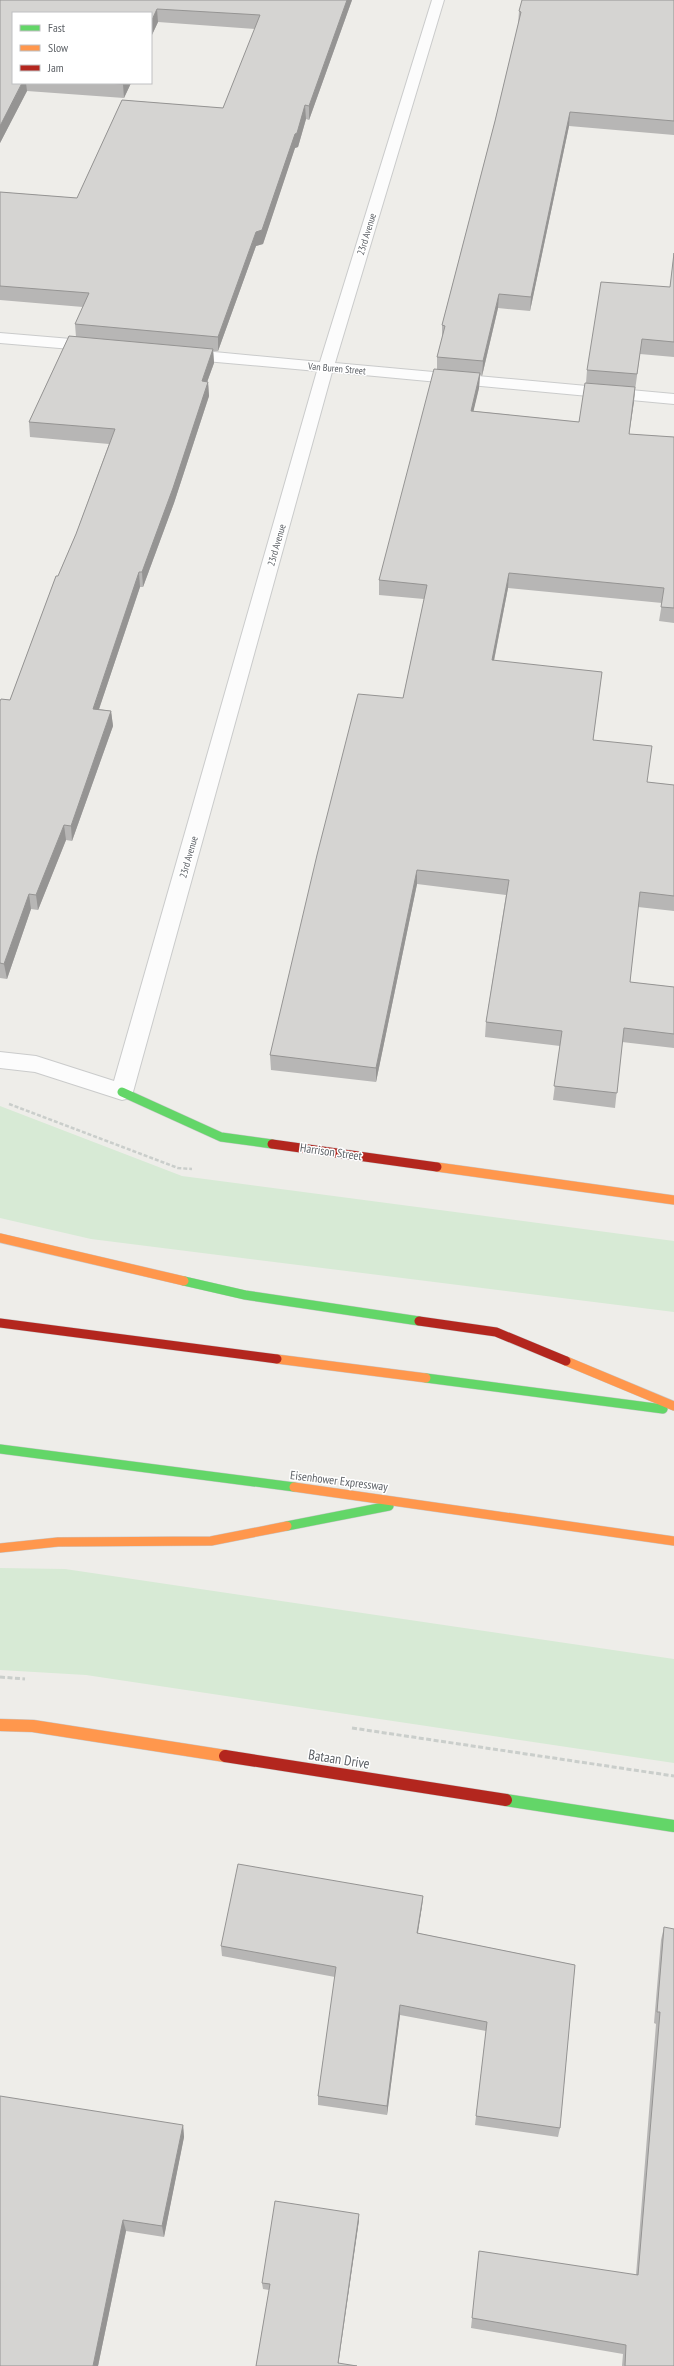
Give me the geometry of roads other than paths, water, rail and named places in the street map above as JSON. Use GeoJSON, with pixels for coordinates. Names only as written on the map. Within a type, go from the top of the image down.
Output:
{"type":"FeatureCollection","features":[{"type":"Feature","properties":{"kind":"main road","name":"Harrison Street"},"geometry":{"type":"LineString","coordinates":[[122,1092],[221,1137],[674,1200]]}},
{"type":"Feature","properties":{"kind":"main road"},"geometry":{"type":"LineString","coordinates":[[0,1238],[245,1295],[496,1332],[674,1406]]}},
{"type":"Feature","properties":{"kind":"main road"},"geometry":{"type":"LineString","coordinates":[[0,1323],[674,1411]]}},
{"type":"Feature","properties":{"kind":"main road","name":"Eisenhower Expressway"},"geometry":{"type":"LineString","coordinates":[[0,1449],[407,1502],[674,1541]]}},
{"type":"Feature","properties":{"kind":"main road"},"geometry":{"type":"LineString","coordinates":[[0,1548],[58,1542],[211,1541],[407,1502]]}},
{"type":"Feature","properties":{"kind":"main road","name":"Bataan Drive"},"geometry":{"type":"LineString","coordinates":[[0,1725],[33,1726],[674,1826]]}},
{"type":"Feature","properties":{"kind":"street","name":"23rd Avenue"},"geometry":{"type":"LineString","coordinates":[[122,1092],[326,367],[438,0]]}},
{"type":"Feature","properties":{"kind":"street"},"geometry":{"type":"LineString","coordinates":[[0,338],[111,348]]}},
{"type":"Feature","properties":{"kind":"street","name":"Van Buren Street"},"geometry":{"type":"LineString","coordinates":[[167,353],[674,399]]}},
{"type":"Feature","properties":{"kind":"street","name":"Harrison Street"},"geometry":{"type":"LineString","coordinates":[[0,1060],[36,1064],[122,1092]]}}]}
